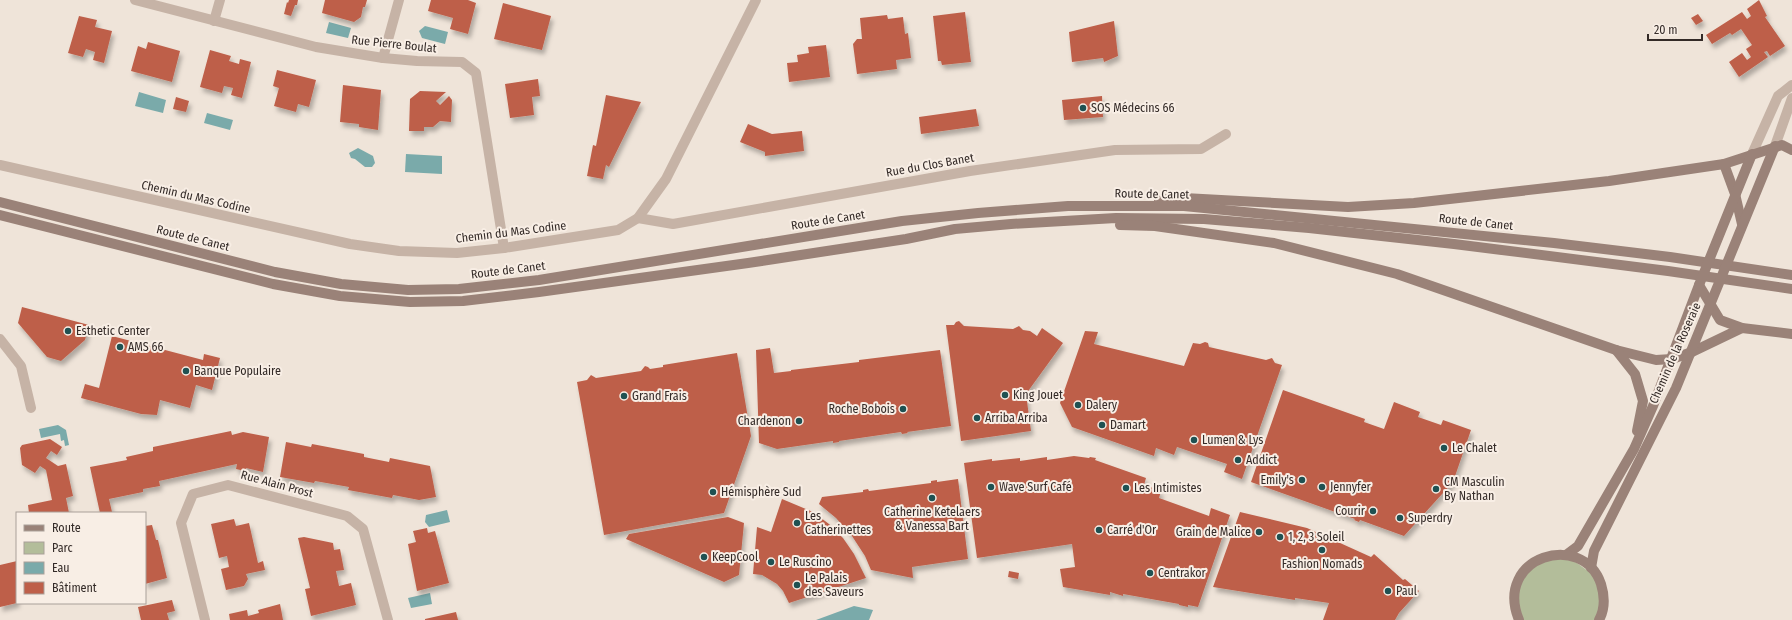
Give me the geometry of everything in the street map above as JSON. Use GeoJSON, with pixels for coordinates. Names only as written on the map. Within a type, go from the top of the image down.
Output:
{"type":"FeatureCollection","features":[{"type":"Feature","properties":{"kind":"main road"},"geometry":{"type":"LineString","coordinates":[[1068,206],[1184,198],[1348,207],[1406,204],[1609,181],[1724,164],[1775,146],[1782,145],[1792,150]]}},
{"type":"Feature","properties":{"kind":"main road","name":"Chemin de la Roseraie"},"geometry":{"type":"LineString","coordinates":[[1591,568],[1594,551],[1676,388],[1692,352],[1742,224],[1775,146]]}},
{"type":"Feature","properties":{"kind":"main road","name":"Chemin de la Roseraie"},"geometry":{"type":"LineString","coordinates":[[1566,555],[1578,546],[1634,449],[1672,359],[1699,285],[1752,154]]}},
{"type":"Feature","properties":{"kind":"main road"},"geometry":{"type":"LineString","coordinates":[[1724,164],[1736,194],[1742,224]]}},
{"type":"Feature","properties":{"kind":"main road","name":"Route de Canet"},"geometry":{"type":"LineString","coordinates":[[0,202],[275,272],[341,284],[408,290],[459,290],[539,280],[902,221],[1068,206],[1184,206],[1457,233],[1670,257],[1792,275]]}},
{"type":"Feature","properties":{"kind":"main road","name":"Route de Canet"},"geometry":{"type":"LineString","coordinates":[[0,215],[273,284],[340,296],[410,302],[463,301],[539,292],[756,262],[906,239],[955,229],[1116,218],[1204,218],[1447,243],[1668,271],[1792,289]]}},
{"type":"Feature","properties":{"kind":"main road"},"geometry":{"type":"LineString","coordinates":[[1052,222],[1155,226],[1274,243],[1397,274],[1616,350],[1656,360],[1672,359],[1692,352],[1742,328]]}},
{"type":"Feature","properties":{"kind":"main road"},"geometry":{"type":"LineString","coordinates":[[1699,285],[1720,320],[1742,328],[1792,334]]}},
{"type":"Feature","properties":{"kind":"main road"},"geometry":{"type":"LineString","coordinates":[[1616,350],[1635,374],[1643,401],[1634,449]]}},
{"type":"Feature","properties":{"kind":"main road"},"geometry":{"type":"LineString","coordinates":[[1519,620],[1515,609],[1514,595],[1518,581],[1524,571],[1538,560],[1551,555],[1566,555],[1580,560],[1591,568],[1599,579],[1604,593],[1604,607],[1599,620]]}},
{"type":"Feature","properties":{"kind":"street","name":"Rue Pierre Boulat"},"geometry":{"type":"LineString","coordinates":[[135,0],[316,47],[383,58],[417,61],[462,62],[476,73],[504,248]]}},
{"type":"Feature","properties":{"kind":"street"},"geometry":{"type":"LineString","coordinates":[[214,20],[220,0]]}},
{"type":"Feature","properties":{"kind":"street"},"geometry":{"type":"LineString","coordinates":[[383,58],[399,0]]}},
{"type":"Feature","properties":{"kind":"street","name":"Chemin du Mas Codine"},"geometry":{"type":"LineString","coordinates":[[0,165],[350,244],[406,252],[458,253],[504,248],[618,230],[638,218],[666,178],[756,0]]}},
{"type":"Feature","properties":{"kind":"street"},"geometry":{"type":"LineString","coordinates":[[1752,154],[1778,96],[1792,85]]}},
{"type":"Feature","properties":{"kind":"street"},"geometry":{"type":"LineString","coordinates":[[1775,146],[1792,98]]}},
{"type":"Feature","properties":{"kind":"street","name":"Rue du Clos Banet"},"geometry":{"type":"LineString","coordinates":[[638,218],[673,224],[970,171],[1115,150],[1201,149],[1226,134]]}},
{"type":"Feature","properties":{"kind":"street"},"geometry":{"type":"LineString","coordinates":[[0,339],[21,366],[31,408]]}},
{"type":"Feature","properties":{"kind":"street","name":"Rue Alain Prost"},"geometry":{"type":"LineString","coordinates":[[205,620],[181,524],[193,494],[228,485],[347,516],[363,530],[388,620]]}},
{"type":"Feature","properties":{"kind":"green space"},"geometry":{"type":"Polygon","coordinates":[[[1566,555],[1599,579],[1599,620],[1519,620],[1514,595],[1530,565],[1566,555]]]}},
{"type":"Feature","properties":{"kind":"water"},"geometry":{"type":"Polygon","coordinates":[[[329,22],[351,28],[348,38],[326,33],[329,22]]]}},
{"type":"Feature","properties":{"kind":"water"},"geometry":{"type":"Polygon","coordinates":[[[425,26],[448,32],[445,44],[422,38],[419,31],[425,26]]]}},
{"type":"Feature","properties":{"kind":"water"},"geometry":{"type":"Polygon","coordinates":[[[139,92],[166,100],[163,113],[135,106],[139,92]]]}},
{"type":"Feature","properties":{"kind":"water"},"geometry":{"type":"Polygon","coordinates":[[[207,113],[233,120],[230,130],[204,123],[207,113]]]}},
{"type":"Feature","properties":{"kind":"water"},"geometry":{"type":"Polygon","coordinates":[[[358,148],[373,156],[375,163],[372,167],[365,167],[355,159],[351,158],[349,153],[358,148]]]}},
{"type":"Feature","properties":{"kind":"water"},"geometry":{"type":"Polygon","coordinates":[[[406,154],[442,156],[442,174],[405,172],[406,154]]]}},
{"type":"Feature","properties":{"kind":"water"},"geometry":{"type":"Polygon","coordinates":[[[58,425],[66,430],[69,445],[65,446],[64,440],[61,441],[60,434],[41,438],[39,429],[58,425]]]}},
{"type":"Feature","properties":{"kind":"water"},"geometry":{"type":"Polygon","coordinates":[[[447,510],[450,522],[429,527],[425,522],[426,515],[447,510]]]}},
{"type":"Feature","properties":{"kind":"water"},"geometry":{"type":"Polygon","coordinates":[[[430,593],[432,604],[411,608],[408,598],[430,593]]]}},
{"type":"Feature","properties":{"kind":"water"},"geometry":{"type":"Polygon","coordinates":[[[854,606],[873,610],[869,620],[816,620],[854,606]]]}},
{"type":"Feature","properties":{"kind":"building"},"geometry":{"type":"Polygon","coordinates":[[[289,0],[298,0],[291,16],[284,14],[287,2],[288,3],[289,0]]]}},
{"type":"Feature","properties":{"kind":"building"},"geometry":{"type":"Polygon","coordinates":[[[325,0],[367,0],[365,7],[363,7],[361,17],[354,22],[322,13],[325,0]]]}},
{"type":"Feature","properties":{"kind":"building"},"geometry":{"type":"Polygon","coordinates":[[[431,0],[468,0],[476,3],[468,34],[450,29],[453,18],[428,11],[431,0]]]}},
{"type":"Feature","properties":{"kind":"building"},"geometry":{"type":"Polygon","coordinates":[[[1759,0],[1767,16],[1765,17],[1785,46],[1770,56],[1767,51],[1764,52],[1768,57],[1739,77],[1729,62],[1742,53],[1747,60],[1751,57],[1746,49],[1752,45],[1741,29],[1732,35],[1730,33],[1712,44],[1706,35],[1742,12],[1747,19],[1751,16],[1747,9],[1759,0]]]}},
{"type":"Feature","properties":{"kind":"building"},"geometry":{"type":"Polygon","coordinates":[[[503,3],[551,16],[542,50],[494,39],[503,3]]]}},
{"type":"Feature","properties":{"kind":"building"},"geometry":{"type":"Polygon","coordinates":[[[965,12],[971,62],[942,65],[941,61],[938,61],[933,16],[965,12]]]}},
{"type":"Feature","properties":{"kind":"building"},"geometry":{"type":"Polygon","coordinates":[[[1698,14],[1703,21],[1696,25],[1691,18],[1698,14]]]}},
{"type":"Feature","properties":{"kind":"building"},"geometry":{"type":"Polygon","coordinates":[[[887,15],[888,19],[903,17],[905,34],[908,33],[911,58],[896,60],[897,69],[857,74],[853,44],[857,39],[862,39],[860,18],[887,15]]]}},
{"type":"Feature","properties":{"kind":"building"},"geometry":{"type":"Polygon","coordinates":[[[79,16],[97,20],[95,27],[112,31],[104,63],[93,60],[95,52],[86,49],[83,57],[68,53],[79,16]]]}},
{"type":"Feature","properties":{"kind":"building"},"geometry":{"type":"Polygon","coordinates":[[[1114,21],[1118,56],[1104,62],[1103,58],[1072,62],[1069,32],[1114,21]]]}},
{"type":"Feature","properties":{"kind":"building"},"geometry":{"type":"Polygon","coordinates":[[[148,42],[180,51],[172,82],[131,71],[138,46],[146,49],[148,42]]]}},
{"type":"Feature","properties":{"kind":"building"},"geometry":{"type":"Polygon","coordinates":[[[826,45],[830,77],[789,82],[787,63],[798,62],[797,55],[809,53],[808,47],[826,45]]]}},
{"type":"Feature","properties":{"kind":"building"},"geometry":{"type":"Polygon","coordinates":[[[210,50],[231,56],[229,61],[239,64],[240,59],[251,62],[242,98],[231,95],[233,88],[224,86],[222,93],[200,87],[210,50]]]}},
{"type":"Feature","properties":{"kind":"building"},"geometry":{"type":"Polygon","coordinates":[[[277,70],[316,80],[309,107],[298,104],[296,112],[274,106],[279,88],[273,86],[277,70]]]}},
{"type":"Feature","properties":{"kind":"building"},"geometry":{"type":"Polygon","coordinates":[[[538,79],[540,96],[532,97],[534,115],[510,118],[505,84],[538,79]]]}},
{"type":"Feature","properties":{"kind":"building"},"geometry":{"type":"Polygon","coordinates":[[[343,85],[381,90],[378,130],[359,127],[359,124],[340,122],[343,85]]]}},
{"type":"Feature","properties":{"kind":"building"},"geometry":{"type":"Polygon","coordinates":[[[420,91],[446,92],[436,101],[440,105],[449,96],[452,100],[451,122],[440,121],[433,127],[424,127],[424,131],[409,131],[410,99],[420,91]]]}},
{"type":"Feature","properties":{"kind":"building"},"geometry":{"type":"Polygon","coordinates":[[[606,95],[641,102],[609,167],[606,165],[603,179],[587,176],[593,145],[596,146],[606,95]]]}},
{"type":"Feature","properties":{"kind":"building","name":"SOS Médecins 66"},"geometry":{"type":"Polygon","coordinates":[[[1102,96],[1103,117],[1064,120],[1062,100],[1102,96]]]}},
{"type":"Feature","properties":{"kind":"building"},"geometry":{"type":"Polygon","coordinates":[[[176,97],[189,101],[186,112],[173,109],[176,97]]]}},
{"type":"Feature","properties":{"kind":"building"},"geometry":{"type":"Polygon","coordinates":[[[976,109],[979,126],[921,134],[919,117],[976,109]]]}},
{"type":"Feature","properties":{"kind":"building"},"geometry":{"type":"Polygon","coordinates":[[[748,124],[772,134],[802,131],[804,151],[765,156],[765,152],[740,142],[748,124]]]}},
{"type":"Feature","properties":{"kind":"building"},"geometry":{"type":"Polygon","coordinates":[[[22,307],[89,325],[85,340],[61,361],[47,357],[18,323],[22,307]]]}},
{"type":"Feature","properties":{"kind":"building"},"geometry":{"type":"Polygon","coordinates":[[[959,321],[964,326],[1013,329],[1019,326],[1023,330],[1030,331],[1037,336],[1042,328],[1063,343],[1026,394],[1031,431],[961,441],[946,325],[954,325],[959,321]]]}},
{"type":"Feature","properties":{"kind":"building"},"geometry":{"type":"Polygon","coordinates":[[[1085,331],[1098,332],[1094,344],[1184,366],[1193,343],[1200,344],[1205,342],[1208,343],[1209,347],[1266,360],[1272,358],[1275,363],[1282,365],[1242,479],[1224,472],[1227,464],[1177,447],[1174,455],[1156,448],[1154,456],[1072,427],[1060,403],[1085,331]]]}},
{"type":"Feature","properties":{"kind":"building"},"geometry":{"type":"Polygon","coordinates":[[[112,336],[203,360],[204,354],[220,358],[212,390],[196,385],[190,408],[160,400],[157,415],[141,414],[81,398],[85,384],[99,388],[112,336]]]}},
{"type":"Feature","properties":{"kind":"building"},"geometry":{"type":"Polygon","coordinates":[[[770,348],[774,373],[859,362],[859,360],[940,350],[951,426],[902,434],[901,432],[833,443],[833,441],[777,449],[759,443],[756,350],[770,348]]]}},
{"type":"Feature","properties":{"kind":"building"},"geometry":{"type":"Polygon","coordinates":[[[737,353],[751,436],[724,513],[604,535],[577,382],[587,380],[591,375],[596,378],[641,371],[645,366],[650,369],[663,367],[663,365],[737,353]]]}},
{"type":"Feature","properties":{"kind":"building"},"geometry":{"type":"Polygon","coordinates":[[[1283,390],[1365,419],[1364,422],[1384,429],[1394,402],[1420,412],[1418,417],[1441,425],[1443,420],[1471,430],[1453,482],[1404,536],[1360,520],[1359,522],[1354,520],[1355,519],[1251,482],[1283,390]]]}},
{"type":"Feature","properties":{"kind":"building"},"geometry":{"type":"Polygon","coordinates":[[[231,431],[232,435],[243,432],[269,437],[263,472],[246,468],[245,471],[236,469],[237,464],[159,481],[160,486],[143,489],[143,492],[109,499],[112,512],[100,512],[90,467],[127,460],[126,457],[153,451],[153,447],[231,431]]]}},
{"type":"Feature","properties":{"kind":"building"},"geometry":{"type":"Polygon","coordinates":[[[50,439],[62,447],[57,455],[51,451],[46,458],[58,466],[66,464],[73,496],[66,498],[69,512],[29,512],[28,505],[52,500],[46,470],[40,466],[35,473],[22,465],[20,448],[22,445],[50,439]]]}},
{"type":"Feature","properties":{"kind":"building"},"geometry":{"type":"Polygon","coordinates":[[[286,442],[311,447],[312,444],[364,454],[364,457],[389,462],[390,458],[430,466],[436,497],[419,500],[393,495],[392,498],[348,490],[349,487],[280,477],[286,442]]]}},
{"type":"Feature","properties":{"kind":"building","name":"Carré d'Or"},"geometry":{"type":"Polygon","coordinates":[[[1074,456],[1096,458],[1095,460],[1146,478],[1144,485],[1161,491],[1159,498],[1209,516],[1211,508],[1230,515],[1198,607],[1188,605],[1188,607],[1123,594],[1123,596],[1110,592],[1110,595],[1063,587],[1060,569],[1075,567],[1072,544],[977,558],[964,463],[992,459],[992,461],[1020,458],[1020,461],[1047,457],[1047,460],[1074,456]]]}},
{"type":"Feature","properties":{"kind":"building"},"geometry":{"type":"Polygon","coordinates":[[[958,479],[968,559],[912,567],[913,578],[871,570],[865,556],[852,536],[836,518],[819,504],[822,497],[863,492],[863,490],[868,489],[869,491],[931,483],[931,481],[937,480],[937,482],[958,479]]]}},
{"type":"Feature","properties":{"kind":"building"},"geometry":{"type":"Polygon","coordinates":[[[782,499],[813,512],[829,524],[843,538],[854,554],[866,578],[789,603],[783,591],[777,584],[762,575],[753,574],[757,527],[771,532],[782,499]]]}},
{"type":"Feature","properties":{"kind":"building"},"geometry":{"type":"Polygon","coordinates":[[[1240,512],[1307,528],[1371,557],[1374,554],[1403,580],[1405,579],[1419,591],[1399,613],[1395,620],[1323,620],[1329,603],[1295,598],[1295,600],[1213,587],[1240,512]]]}},
{"type":"Feature","properties":{"kind":"building","name":"KeepCool"},"geometry":{"type":"Polygon","coordinates":[[[728,517],[744,523],[739,575],[724,582],[626,539],[629,534],[728,517]]]}},
{"type":"Feature","properties":{"kind":"building"},"geometry":{"type":"Polygon","coordinates":[[[234,519],[236,526],[249,523],[258,563],[263,561],[265,570],[246,574],[248,579],[244,586],[226,590],[221,569],[229,567],[227,556],[219,558],[211,524],[234,519]]]}},
{"type":"Feature","properties":{"kind":"building"},"geometry":{"type":"Polygon","coordinates":[[[152,525],[156,540],[158,540],[167,578],[146,584],[146,526],[152,525]]]}},
{"type":"Feature","properties":{"kind":"building"},"geometry":{"type":"Polygon","coordinates":[[[427,528],[428,533],[435,531],[449,583],[417,591],[408,544],[416,542],[413,531],[427,528]]]}},
{"type":"Feature","properties":{"kind":"building"},"geometry":{"type":"Polygon","coordinates":[[[304,537],[333,543],[334,550],[340,549],[344,570],[336,571],[339,586],[351,583],[356,605],[311,616],[305,589],[310,588],[298,538],[304,537]]]}},
{"type":"Feature","properties":{"kind":"building"},"geometry":{"type":"Polygon","coordinates":[[[16,561],[16,603],[0,607],[0,565],[16,561]]]}},
{"type":"Feature","properties":{"kind":"building"},"geometry":{"type":"Polygon","coordinates":[[[1009,571],[1019,573],[1018,579],[1008,577],[1009,571]]]}},
{"type":"Feature","properties":{"kind":"building"},"geometry":{"type":"Polygon","coordinates":[[[172,600],[175,611],[167,613],[169,620],[141,620],[138,607],[172,600]]]}},
{"type":"Feature","properties":{"kind":"building"},"geometry":{"type":"Polygon","coordinates":[[[280,604],[283,620],[230,620],[229,614],[247,610],[248,616],[259,613],[258,610],[280,604]]]}},
{"type":"Feature","properties":{"kind":"building"},"geometry":{"type":"Polygon","coordinates":[[[456,612],[458,620],[425,620],[425,619],[456,612]]]}},
{"type":"Feature","properties":{"kind":"place","name":"SOS Médecins 66"},"geometry":{"type":"Point","coordinates":[1083,108]}},
{"type":"Feature","properties":{"kind":"place","name":"Esthetic Center"},"geometry":{"type":"Point","coordinates":[68,331]}},
{"type":"Feature","properties":{"kind":"place","name":"AMS 66"},"geometry":{"type":"Point","coordinates":[120,347]}},
{"type":"Feature","properties":{"kind":"place","name":"Banque Populaire"},"geometry":{"type":"Point","coordinates":[186,371]}},
{"type":"Feature","properties":{"kind":"place","name":"King Jouet"},"geometry":{"type":"Point","coordinates":[1005,395]}},
{"type":"Feature","properties":{"kind":"place","name":"Grand Frais"},"geometry":{"type":"Point","coordinates":[624,396]}},
{"type":"Feature","properties":{"kind":"place","name":"Dalery"},"geometry":{"type":"Point","coordinates":[1078,405]}},
{"type":"Feature","properties":{"kind":"place","name":"Roche Bobois"},"geometry":{"type":"Point","coordinates":[903,409]}},
{"type":"Feature","properties":{"kind":"place","name":"Arriba Arriba"},"geometry":{"type":"Point","coordinates":[977,418]}},
{"type":"Feature","properties":{"kind":"place","name":"Chardenon"},"geometry":{"type":"Point","coordinates":[799,421]}},
{"type":"Feature","properties":{"kind":"place","name":"Damart"},"geometry":{"type":"Point","coordinates":[1102,425]}},
{"type":"Feature","properties":{"kind":"place","name":"Lumen & Lys"},"geometry":{"type":"Point","coordinates":[1194,440]}},
{"type":"Feature","properties":{"kind":"place","name":"Le Chalet"},"geometry":{"type":"Point","coordinates":[1444,448]}},
{"type":"Feature","properties":{"kind":"place","name":"Addict"},"geometry":{"type":"Point","coordinates":[1238,460]}},
{"type":"Feature","properties":{"kind":"place","name":"Emily's"},"geometry":{"type":"Point","coordinates":[1302,480]}},
{"type":"Feature","properties":{"kind":"place","name":"Wave Surf Café"},"geometry":{"type":"Point","coordinates":[991,487]}},
{"type":"Feature","properties":{"kind":"place","name":"Jennyfer"},"geometry":{"type":"Point","coordinates":[1322,487]}},
{"type":"Feature","properties":{"kind":"place","name":"Les Intimistes"},"geometry":{"type":"Point","coordinates":[1126,488]}},
{"type":"Feature","properties":{"kind":"place","name":"CM Masculin By Nathan"},"geometry":{"type":"Point","coordinates":[1436,489]}},
{"type":"Feature","properties":{"kind":"place","name":"Hémisphère Sud"},"geometry":{"type":"Point","coordinates":[713,492]}},
{"type":"Feature","properties":{"kind":"place","name":"Catherine Ketelaers & Vanessa Bart"},"geometry":{"type":"Point","coordinates":[932,498]}},
{"type":"Feature","properties":{"kind":"place","name":"Courir"},"geometry":{"type":"Point","coordinates":[1373,511]}},
{"type":"Feature","properties":{"kind":"place","name":"Superdry"},"geometry":{"type":"Point","coordinates":[1400,518]}},
{"type":"Feature","properties":{"kind":"place","name":"Les Catherinettes"},"geometry":{"type":"Point","coordinates":[797,523]}},
{"type":"Feature","properties":{"kind":"place","name":"Carré d'Or"},"geometry":{"type":"Point","coordinates":[1099,530]}},
{"type":"Feature","properties":{"kind":"place","name":"Grain de Malice"},"geometry":{"type":"Point","coordinates":[1259,532]}},
{"type":"Feature","properties":{"kind":"place","name":"1, 2, 3 Soleil"},"geometry":{"type":"Point","coordinates":[1280,537]}},
{"type":"Feature","properties":{"kind":"place","name":"Fashion Nomads"},"geometry":{"type":"Point","coordinates":[1322,550]}},
{"type":"Feature","properties":{"kind":"place","name":"KeepCool"},"geometry":{"type":"Point","coordinates":[704,557]}},
{"type":"Feature","properties":{"kind":"place","name":"Le Ruscino"},"geometry":{"type":"Point","coordinates":[771,562]}},
{"type":"Feature","properties":{"kind":"place","name":"Centrakor"},"geometry":{"type":"Point","coordinates":[1150,573]}},
{"type":"Feature","properties":{"kind":"place","name":"Le Palais des Saveurs"},"geometry":{"type":"Point","coordinates":[797,585]}},
{"type":"Feature","properties":{"kind":"place","name":"Paul"},"geometry":{"type":"Point","coordinates":[1388,591]}}]}
